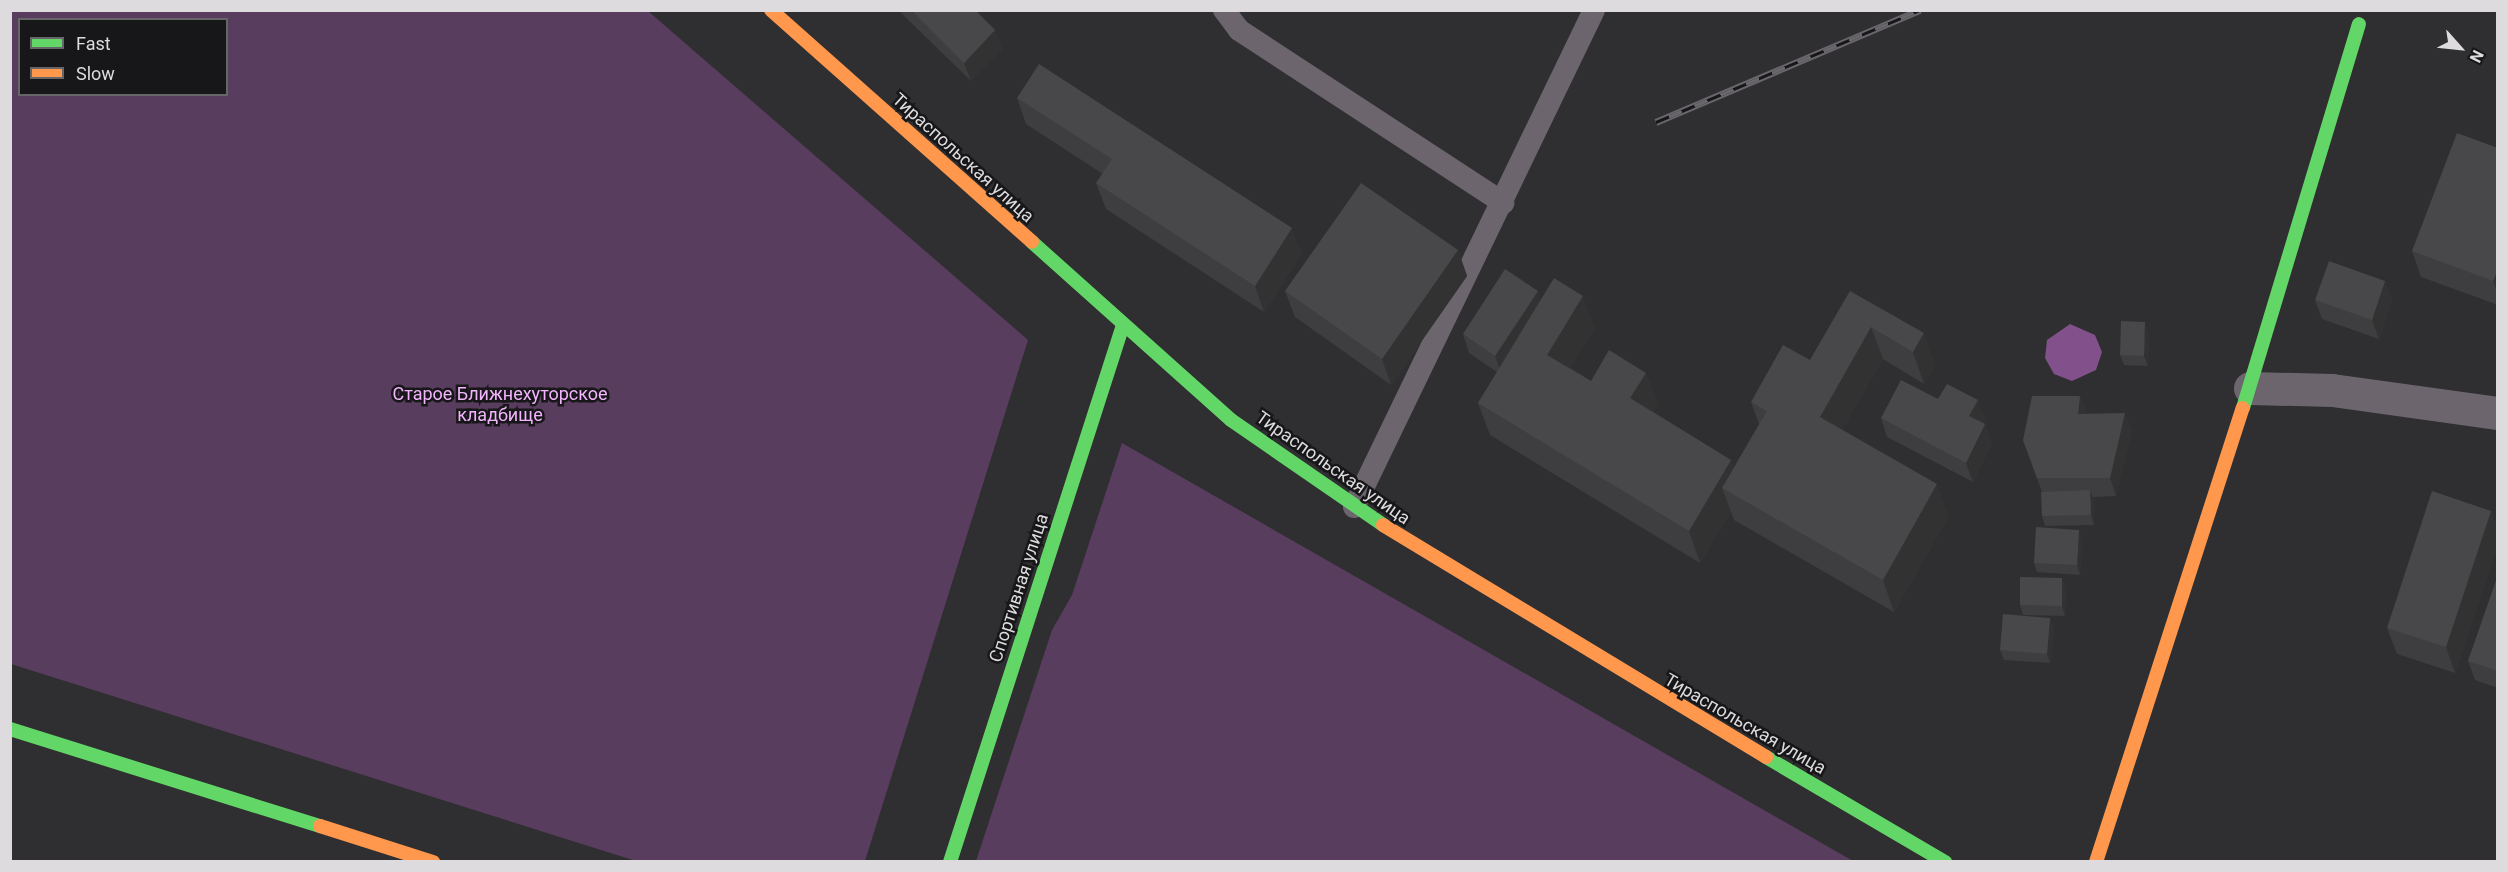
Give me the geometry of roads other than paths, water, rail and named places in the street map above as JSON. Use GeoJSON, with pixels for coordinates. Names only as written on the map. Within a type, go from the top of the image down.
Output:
{"type":"FeatureCollection","features":[{"type":"Feature","properties":{"kind":"street","name":"Тираспольская улица"},"geometry":{"type":"LineString","coordinates":[[771,10],[1123,326],[1232,420],[1354,507],[1515,609],[1945,861]]}},
{"type":"Feature","properties":{"kind":"street"},"geometry":{"type":"LineString","coordinates":[[2096,861],[2250,388],[2359,24]]}},
{"type":"Feature","properties":{"kind":"street","name":"Спортивная улица"},"geometry":{"type":"LineString","coordinates":[[950,861],[1123,326]]}},
{"type":"Feature","properties":{"kind":"street"},"geometry":{"type":"LineString","coordinates":[[2250,388],[2332,390],[2498,413]]}},
{"type":"Feature","properties":{"kind":"street"},"geometry":{"type":"LineString","coordinates":[[10,729],[432,861]]}},
{"type":"Feature","properties":{"kind":"lane"},"geometry":{"type":"LineString","coordinates":[[1224,10],[1239,30],[1503,203]]}},
{"type":"Feature","properties":{"kind":"lane"},"geometry":{"type":"LineString","coordinates":[[1354,507],[1503,203],[1594,10]]}},
{"type":"Feature","properties":{"kind":"railway"},"geometry":{"type":"LineString","coordinates":[[1656,122],[1920,10]]}},
{"type":"Feature","properties":{"kind":"park label","name":"Старое Ближнехуторское кладбище"},"geometry":{"type":"Point","coordinates":[500,405]}}]}
